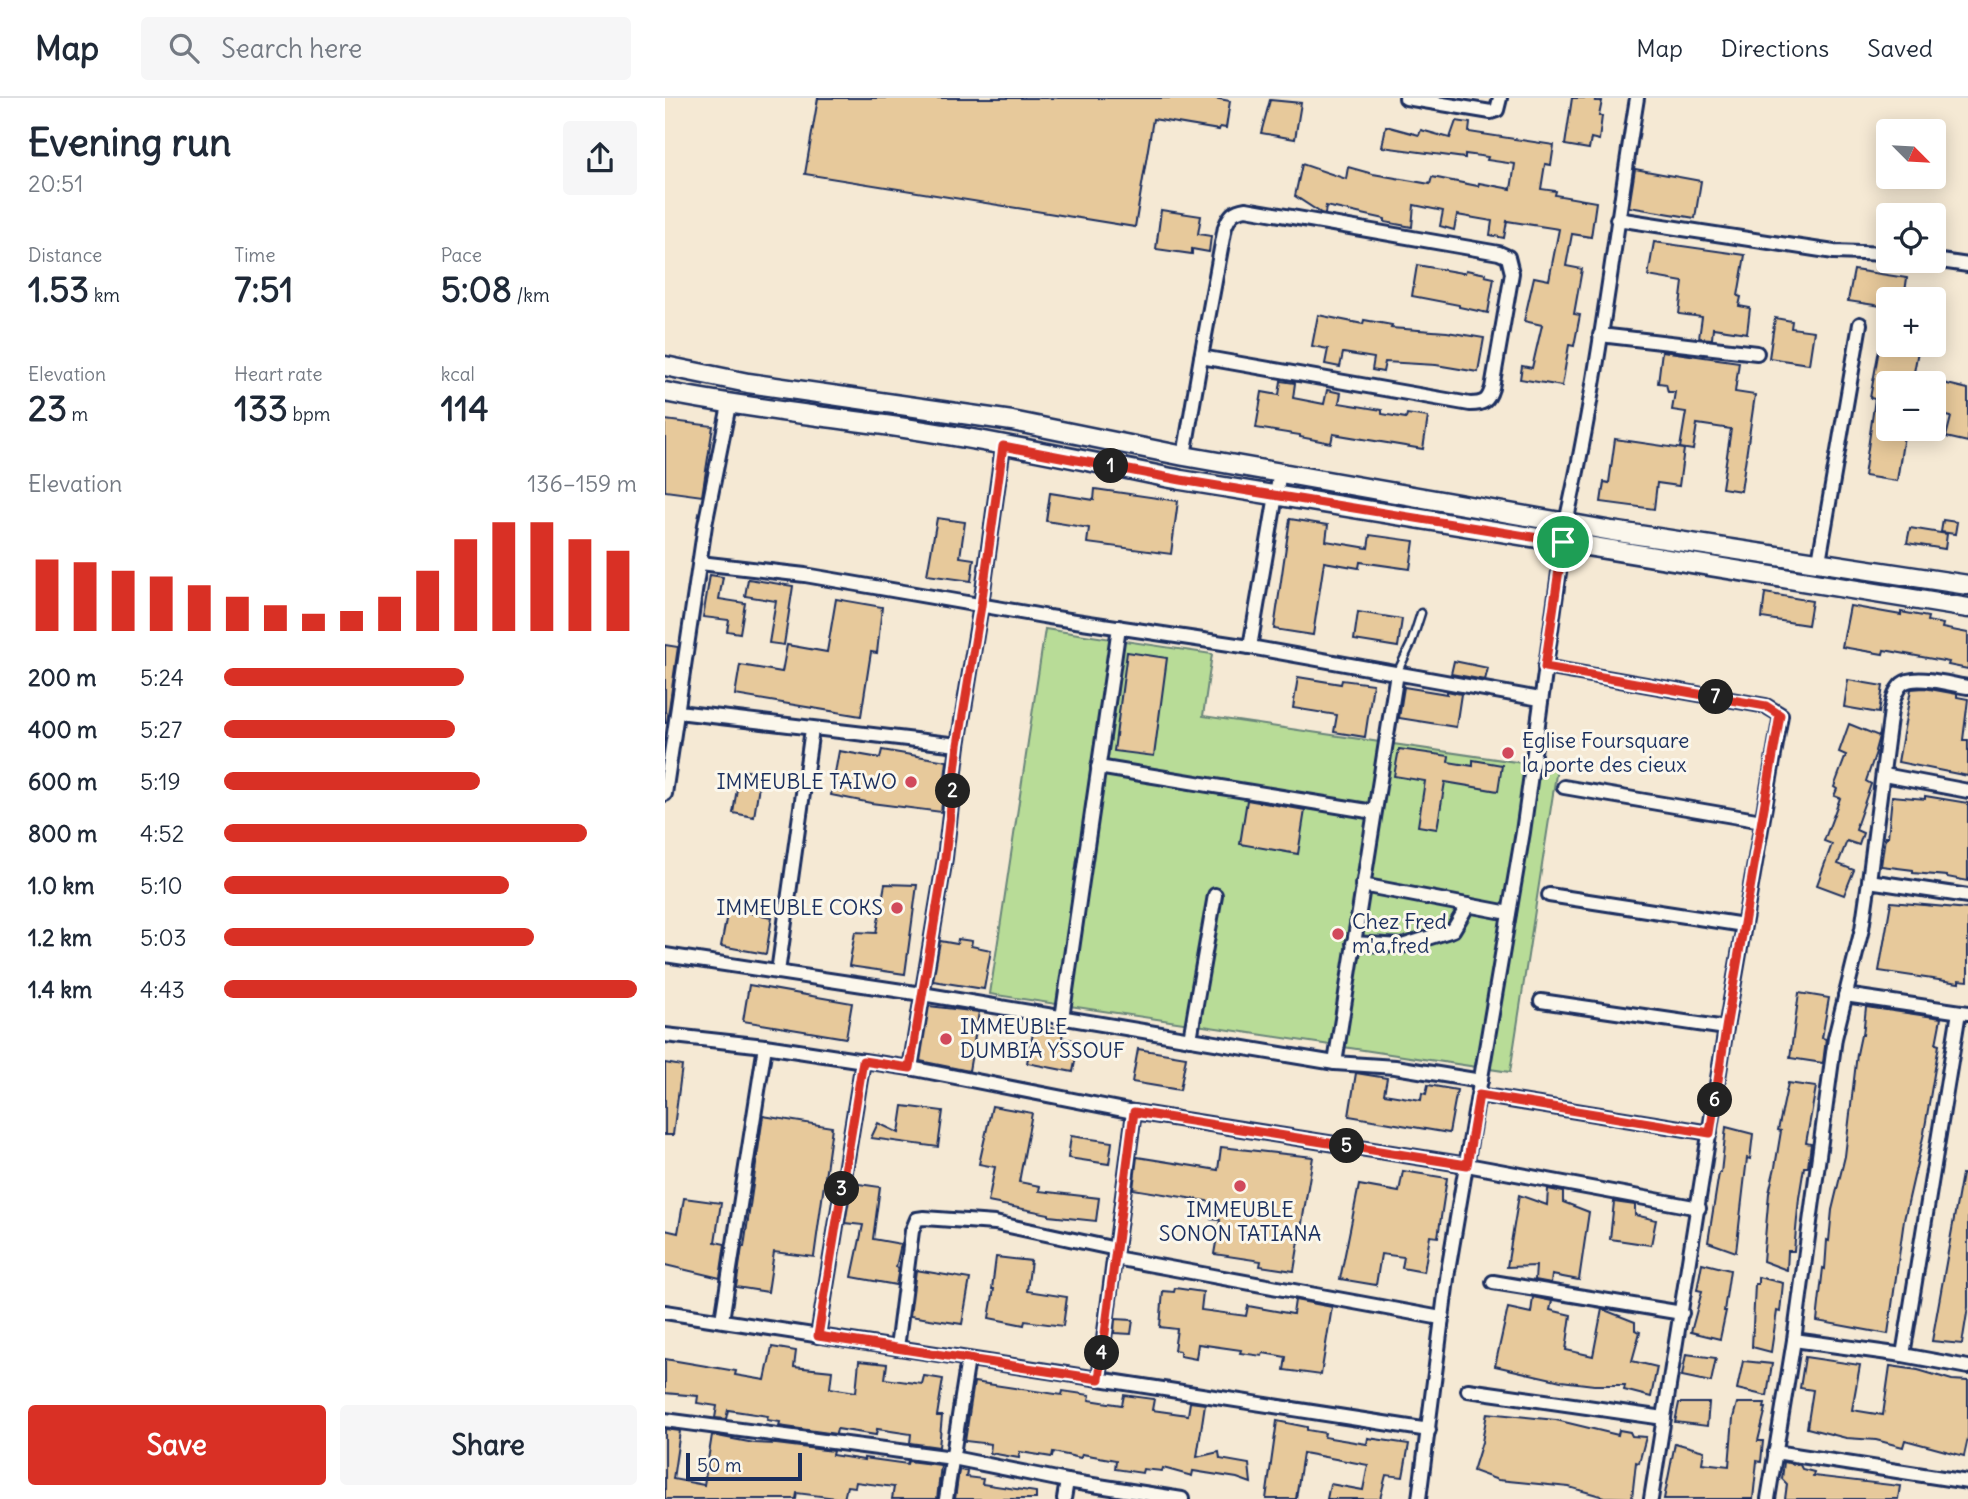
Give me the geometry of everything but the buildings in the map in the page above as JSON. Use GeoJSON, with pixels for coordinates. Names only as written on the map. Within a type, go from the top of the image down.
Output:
{"type":"FeatureCollection","features":[{"type":"Feature","properties":{"kind":"main road"},"geometry":{"type":"LineString","coordinates":[[665,366],[748,383],[1012,421],[1184,456],[1566,522],[1968,585]]}},
{"type":"Feature","properties":{"kind":"main road"},"geometry":{"type":"LineString","coordinates":[[665,393],[729,405],[856,421],[1181,480],[1968,608]]}},
{"type":"Feature","properties":{"kind":"street"},"geometry":{"type":"LineString","coordinates":[[1406,98],[1491,112],[1497,110],[1500,98]]}},
{"type":"Feature","properties":{"kind":"street"},"geometry":{"type":"LineString","coordinates":[[1422,1499],[1441,1318],[1523,832],[1566,522],[1577,473],[1637,98]]}},
{"type":"Feature","properties":{"kind":"street"},"geometry":{"type":"LineString","coordinates":[[1184,456],[1201,357],[1223,235],[1229,216],[1235,210],[1246,209],[1499,253],[1508,257],[1510,262],[1512,273],[1492,388],[1488,400],[1482,404],[1201,357]]}},
{"type":"Feature","properties":{"kind":"street"},"geometry":{"type":"LineString","coordinates":[[1617,219],[1834,252],[1876,254]]}},
{"type":"Feature","properties":{"kind":"street"},"geometry":{"type":"LineString","coordinates":[[1946,262],[1968,265]]}},
{"type":"Feature","properties":{"kind":"street"},"geometry":{"type":"LineString","coordinates":[[1819,561],[1860,324]]}},
{"type":"Feature","properties":{"kind":"street"},"geometry":{"type":"LineString","coordinates":[[1600,335],[1757,353]]}},
{"type":"Feature","properties":{"kind":"street"},"geometry":{"type":"LineString","coordinates":[[665,794],[700,563],[729,405]]}},
{"type":"Feature","properties":{"kind":"street"},"geometry":{"type":"LineString","coordinates":[[910,1068],[945,858],[958,745],[1003,446]]}},
{"type":"Feature","properties":{"kind":"street"},"geometry":{"type":"LineString","coordinates":[[1250,647],[1280,472]]}},
{"type":"Feature","properties":{"kind":"street"},"geometry":{"type":"LineString","coordinates":[[700,563],[805,575],[981,606],[1250,647],[1540,699]]}},
{"type":"Feature","properties":{"kind":"street"},"geometry":{"type":"LineString","coordinates":[[1062,1018],[1119,626]]}},
{"type":"Feature","properties":{"kind":"street"},"geometry":{"type":"LineString","coordinates":[[1545,667],[1766,706],[1780,715],[1726,1028],[1651,1499]]}},
{"type":"Feature","properties":{"kind":"street"},"geometry":{"type":"LineString","coordinates":[[1335,1063],[1398,673]]}},
{"type":"Feature","properties":{"kind":"street"},"geometry":{"type":"LineString","coordinates":[[1768,1499],[1794,1340],[1835,1038],[1862,929],[1891,709],[1901,684],[1909,680],[1919,679],[1968,687]]}},
{"type":"Feature","properties":{"kind":"street"},"geometry":{"type":"LineString","coordinates":[[678,712],[958,745]]}},
{"type":"Feature","properties":{"kind":"street"},"geometry":{"type":"LineString","coordinates":[[778,972],[812,729]]}},
{"type":"Feature","properties":{"kind":"street"},"geometry":{"type":"LineString","coordinates":[[1098,767],[1374,812]]}},
{"type":"Feature","properties":{"kind":"street"},"geometry":{"type":"LineString","coordinates":[[1884,775],[1968,791]]}},
{"type":"Feature","properties":{"kind":"street"},"geometry":{"type":"LineString","coordinates":[[1563,787],[1762,821]]}},
{"type":"Feature","properties":{"kind":"street"},"geometry":{"type":"LineString","coordinates":[[1869,881],[1968,896]]}},
{"type":"Feature","properties":{"kind":"street"},"geometry":{"type":"LineString","coordinates":[[1362,885],[1509,913]]}},
{"type":"Feature","properties":{"kind":"street"},"geometry":{"type":"LineString","coordinates":[[1190,1039],[1215,895]]}},
{"type":"Feature","properties":{"kind":"street"},"geometry":{"type":"LineString","coordinates":[[1549,895],[1744,925]]}},
{"type":"Feature","properties":{"kind":"street"},"geometry":{"type":"LineString","coordinates":[[1353,943],[1402,946],[1453,930],[1468,905]]}},
{"type":"Feature","properties":{"kind":"street"},"geometry":{"type":"LineString","coordinates":[[665,955],[922,994],[1335,1063],[1395,1067],[1481,1081]]}},
{"type":"Feature","properties":{"kind":"street"},"geometry":{"type":"LineString","coordinates":[[1845,995],[1964,1013],[1903,1355]]}},
{"type":"Feature","properties":{"kind":"street"},"geometry":{"type":"LineString","coordinates":[[1541,1001],[1726,1028]]}},
{"type":"Feature","properties":{"kind":"street"},"geometry":{"type":"LineString","coordinates":[[665,1035],[765,1046],[910,1068],[1134,1112],[1467,1165],[1699,1208]]}},
{"type":"Feature","properties":{"kind":"street"},"geometry":{"type":"LineString","coordinates":[[722,1320],[765,1046]]}},
{"type":"Feature","properties":{"kind":"street"},"geometry":{"type":"LineString","coordinates":[[818,1336],[863,1061]]}},
{"type":"Feature","properties":{"kind":"street"},"geometry":{"type":"LineString","coordinates":[[1479,1095],[1710,1133]]}},
{"type":"Feature","properties":{"kind":"street"},"geometry":{"type":"LineString","coordinates":[[1099,1379],[1134,1112]]}},
{"type":"Feature","properties":{"kind":"street"},"geometry":{"type":"LineString","coordinates":[[897,1348],[912,1231],[917,1220],[924,1218],[995,1223],[1115,1254],[1441,1318]]}},
{"type":"Feature","properties":{"kind":"street"},"geometry":{"type":"LineString","coordinates":[[1493,1282],[1682,1313]]}},
{"type":"Feature","properties":{"kind":"street"},"geometry":{"type":"LineString","coordinates":[[665,1312],[1429,1430]]}},
{"type":"Feature","properties":{"kind":"street"},"geometry":{"type":"LineString","coordinates":[[1794,1340],[1968,1367]]}},
{"type":"Feature","properties":{"kind":"street"},"geometry":{"type":"LineString","coordinates":[[946,1499],[968,1359]]}},
{"type":"Feature","properties":{"kind":"street"},"geometry":{"type":"LineString","coordinates":[[1468,1390],[1664,1418]]}},
{"type":"Feature","properties":{"kind":"street"},"geometry":{"type":"LineString","coordinates":[[665,1420],[954,1458],[1067,1481],[1182,1499]]}},
{"type":"Feature","properties":{"kind":"street"},"geometry":{"type":"LineString","coordinates":[[1775,1452],[1968,1482]]}},
{"type":"Feature","properties":{"kind":"street"},"geometry":{"type":"LineString","coordinates":[[1065,1499],[1067,1481]]}},
{"type":"Feature","properties":{"kind":"lane"},"geometry":{"type":"LineString","coordinates":[[1398,673],[1421,613]]}},
{"type":"Feature","properties":{"kind":"green space"},"geometry":{"type":"Polygon","coordinates":[[[1045,629],[1212,654],[1203,716],[1557,768],[1510,1072],[990,994],[1045,629]]]}},
{"type":"Feature","properties":{"kind":"place","name":"Eglise Foursquare la porte des cieux"},"geometry":{"type":"Point","coordinates":[1508,753]}},
{"type":"Feature","properties":{"kind":"place","name":"IMMEUBLE TAIWO"},"geometry":{"type":"Point","coordinates":[911,782]}},
{"type":"Feature","properties":{"kind":"place","name":"IMMEUBLE COKS"},"geometry":{"type":"Point","coordinates":[897,908]}},
{"type":"Feature","properties":{"kind":"place","name":"Chez Fred m'a fred"},"geometry":{"type":"Point","coordinates":[1338,934]}},
{"type":"Feature","properties":{"kind":"place","name":"IMMEUBLE DUMBIA YSSOUF"},"geometry":{"type":"Point","coordinates":[946,1039]}},
{"type":"Feature","properties":{"kind":"place","name":"IMMEUBLE SONON TATIANA"},"geometry":{"type":"Point","coordinates":[1240,1186]}},
{"type":"Feature","properties":{"kind":"route"},"geometry":{"type":"LineString","coordinates":[[1003,446],[1181,480],[1563,542],[1545,667],[1766,706],[1780,715],[1710,1133],[1479,1095],[1467,1165],[1134,1112],[1099,1379],[818,1336],[863,1061],[910,1068],[945,858],[958,745],[1003,446]]}}]}
